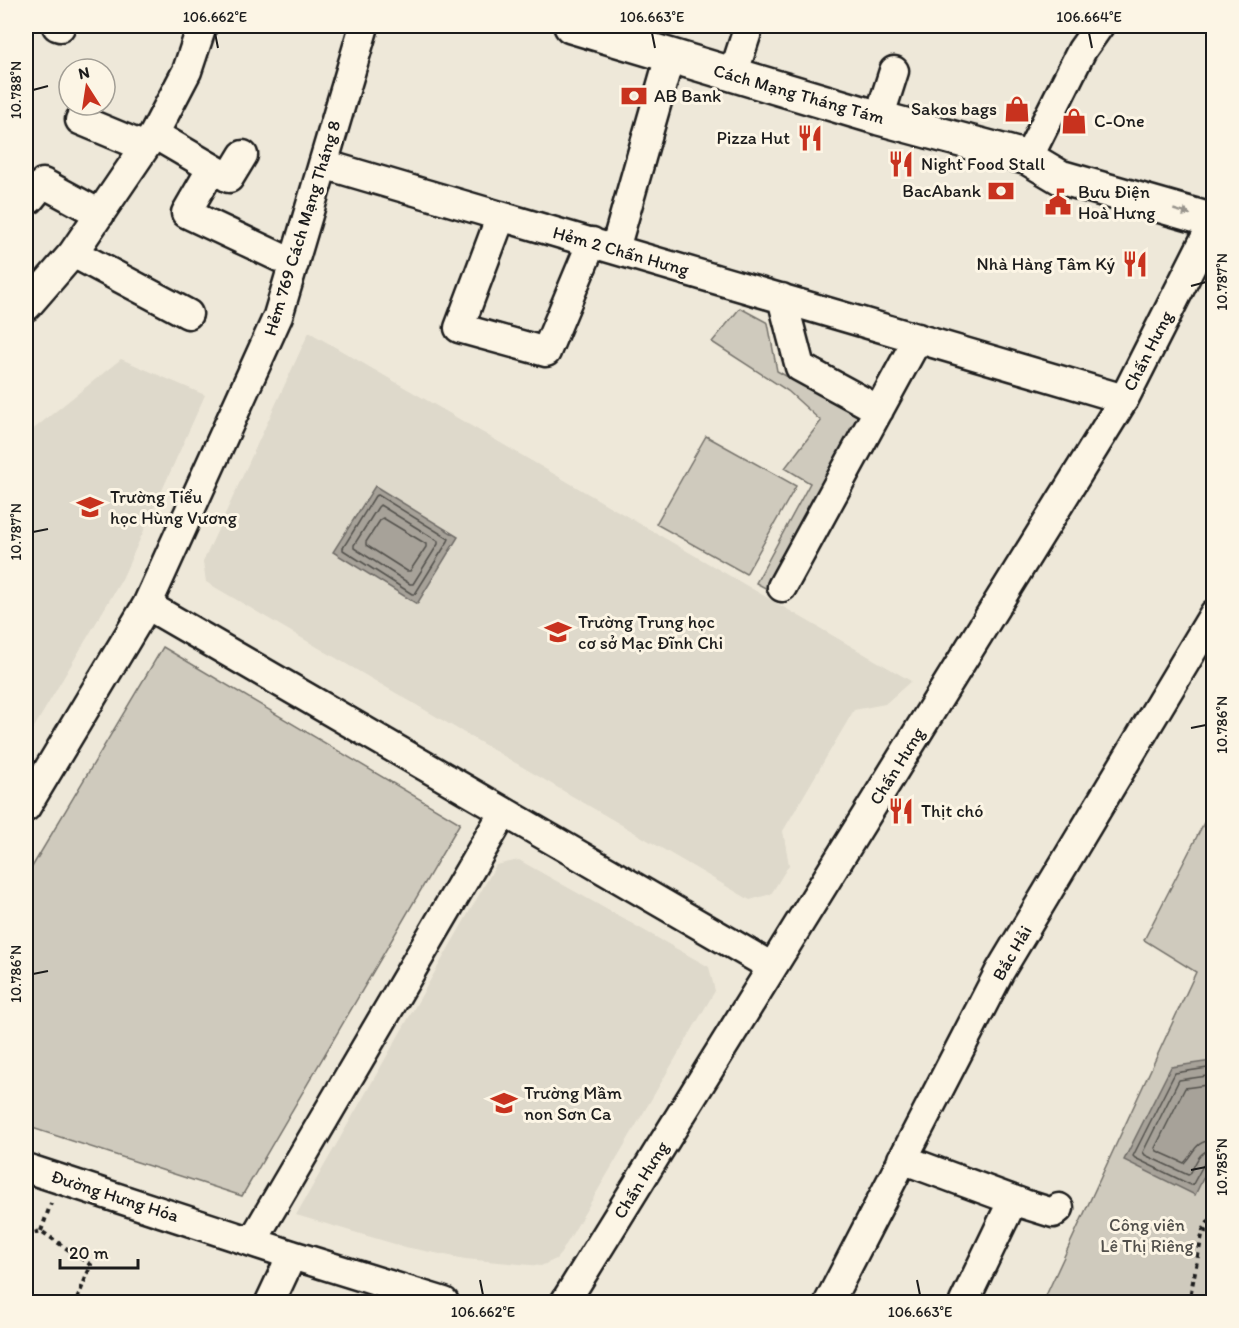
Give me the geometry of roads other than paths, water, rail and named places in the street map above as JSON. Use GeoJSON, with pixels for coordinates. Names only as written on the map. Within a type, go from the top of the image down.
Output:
{"type":"FeatureCollection","features":[{"type":"Feature","properties":{"kind":"main road","name":"Cách Mạng Tháng Tám"},"geometry":{"type":"LineString","coordinates":[[571,26],[879,118],[1028,158],[1060,177],[1214,221]]}},
{"type":"Feature","properties":{"kind":"main road","name":"Cách Mạng Tháng Tám"},"geometry":{"type":"LineString","coordinates":[[1028,158],[1070,156],[1214,199]]}},
{"type":"Feature","properties":{"kind":"street"},"geometry":{"type":"LineString","coordinates":[[26,306],[73,253],[149,141],[187,71],[202,26]]}},
{"type":"Feature","properties":{"kind":"street","name":"Hẻm 769 Cách Mạng Tháng 8"},"geometry":{"type":"LineString","coordinates":[[26,807],[147,605],[278,316],[364,26]]}},
{"type":"Feature","properties":{"kind":"street"},"geometry":{"type":"LineString","coordinates":[[733,75],[749,26]]}},
{"type":"Feature","properties":{"kind":"street"},"geometry":{"type":"LineString","coordinates":[[1028,158],[1082,50],[1099,26]]}},
{"type":"Feature","properties":{"kind":"street"},"geometry":{"type":"LineString","coordinates":[[501,216],[459,328],[546,352],[603,246],[670,56]]}},
{"type":"Feature","properties":{"kind":"street"},"geometry":{"type":"LineString","coordinates":[[879,118],[894,71]]}},
{"type":"Feature","properties":{"kind":"street"},"geometry":{"type":"LineString","coordinates":[[80,120],[149,141],[212,168],[229,178],[243,155]]}},
{"type":"Feature","properties":{"kind":"street","name":"Hẻm 2 Chấn Hưng"},"geometry":{"type":"LineString","coordinates":[[323,164],[1124,399]]}},
{"type":"Feature","properties":{"kind":"street"},"geometry":{"type":"LineString","coordinates":[[212,168],[186,213],[294,264]]}},
{"type":"Feature","properties":{"kind":"street"},"geometry":{"type":"LineString","coordinates":[[30,199],[43,183],[100,214]]}},
{"type":"Feature","properties":{"kind":"street","name":"Chấn Hưng"},"geometry":{"type":"LineString","coordinates":[[565,1302],[1124,399],[1214,221]]}},
{"type":"Feature","properties":{"kind":"street"},"geometry":{"type":"LineString","coordinates":[[73,253],[188,314]]}},
{"type":"Feature","properties":{"kind":"street"},"geometry":{"type":"LineString","coordinates":[[782,298],[800,367],[879,410]]}},
{"type":"Feature","properties":{"kind":"street"},"geometry":{"type":"LineString","coordinates":[[782,586],[918,338]]}},
{"type":"Feature","properties":{"kind":"street"},"geometry":{"type":"LineString","coordinates":[[147,605],[772,967]]}},
{"type":"Feature","properties":{"kind":"street","name":"Bắc Hải"},"geometry":{"type":"LineString","coordinates":[[829,1302],[1000,971],[1214,614]]}},
{"type":"Feature","properties":{"kind":"street"},"geometry":{"type":"LineString","coordinates":[[252,1242],[504,812]]}},
{"type":"Feature","properties":{"kind":"street"},"geometry":{"type":"LineString","coordinates":[[902,1159],[1053,1213],[1059,1208]]}},
{"type":"Feature","properties":{"kind":"street","name":"Đường Hưng Hóa"},"geometry":{"type":"LineString","coordinates":[[26,1168],[292,1255],[397,1296],[444,1302]]}},
{"type":"Feature","properties":{"kind":"street"},"geometry":{"type":"LineString","coordinates":[[969,1301],[1013,1200]]}},
{"type":"Feature","properties":{"kind":"street"},"geometry":{"type":"LineString","coordinates":[[270,1302],[292,1255]]}},
{"type":"Feature","properties":{"kind":"water"},"geometry":{"type":"Polygon","coordinates":[[[375,486],[458,537],[417,604],[333,552],[375,486]]]}},
{"type":"Feature","properties":{"kind":"water"},"geometry":{"type":"Polygon","coordinates":[[[1211,1061],[1214,1086],[1213,1158],[1195,1195],[1124,1160],[1171,1067],[1211,1061]]]}},
{"type":"Feature","properties":{"kind":"place","name":"AB Bank"},"geometry":{"type":"Point","coordinates":[634,96]}},
{"type":"Feature","properties":{"kind":"place","name":"Sakos bags"},"geometry":{"type":"Point","coordinates":[1017,109]}},
{"type":"Feature","properties":{"kind":"place","name":"C-One"},"geometry":{"type":"Point","coordinates":[1074,121]}},
{"type":"Feature","properties":{"kind":"place","name":"Pizza Hut"},"geometry":{"type":"Point","coordinates":[810,138]}},
{"type":"Feature","properties":{"kind":"place","name":"Night Food Stall"},"geometry":{"type":"Point","coordinates":[901,164]}},
{"type":"Feature","properties":{"kind":"place","name":"BacAbank"},"geometry":{"type":"Point","coordinates":[1001,191]}},
{"type":"Feature","properties":{"kind":"place","name":"Bưu Điện Hoà Hưng"},"geometry":{"type":"Point","coordinates":[1058,202]}},
{"type":"Feature","properties":{"kind":"place","name":"Nhà Hàng Tâm Ký"},"geometry":{"type":"Point","coordinates":[1135,264]}},
{"type":"Feature","properties":{"kind":"place","name":"Trường Tiểu học Hùng Vương"},"geometry":{"type":"Point","coordinates":[90,507]}},
{"type":"Feature","properties":{"kind":"place","name":"Trường Trung học cơ sở Mạc Đĩnh Chi"},"geometry":{"type":"Point","coordinates":[558,632]}},
{"type":"Feature","properties":{"kind":"place","name":"Thịt chó"},"geometry":{"type":"Point","coordinates":[901,811]}},
{"type":"Feature","properties":{"kind":"place","name":"Trường Mầm non Sơn Ca"},"geometry":{"type":"Point","coordinates":[504,1103]}},
{"type":"Feature","properties":{"kind":"park label","name":"Công viên Lê Thị Riêng"},"geometry":{"type":"Point","coordinates":[1147,1235]}}]}
